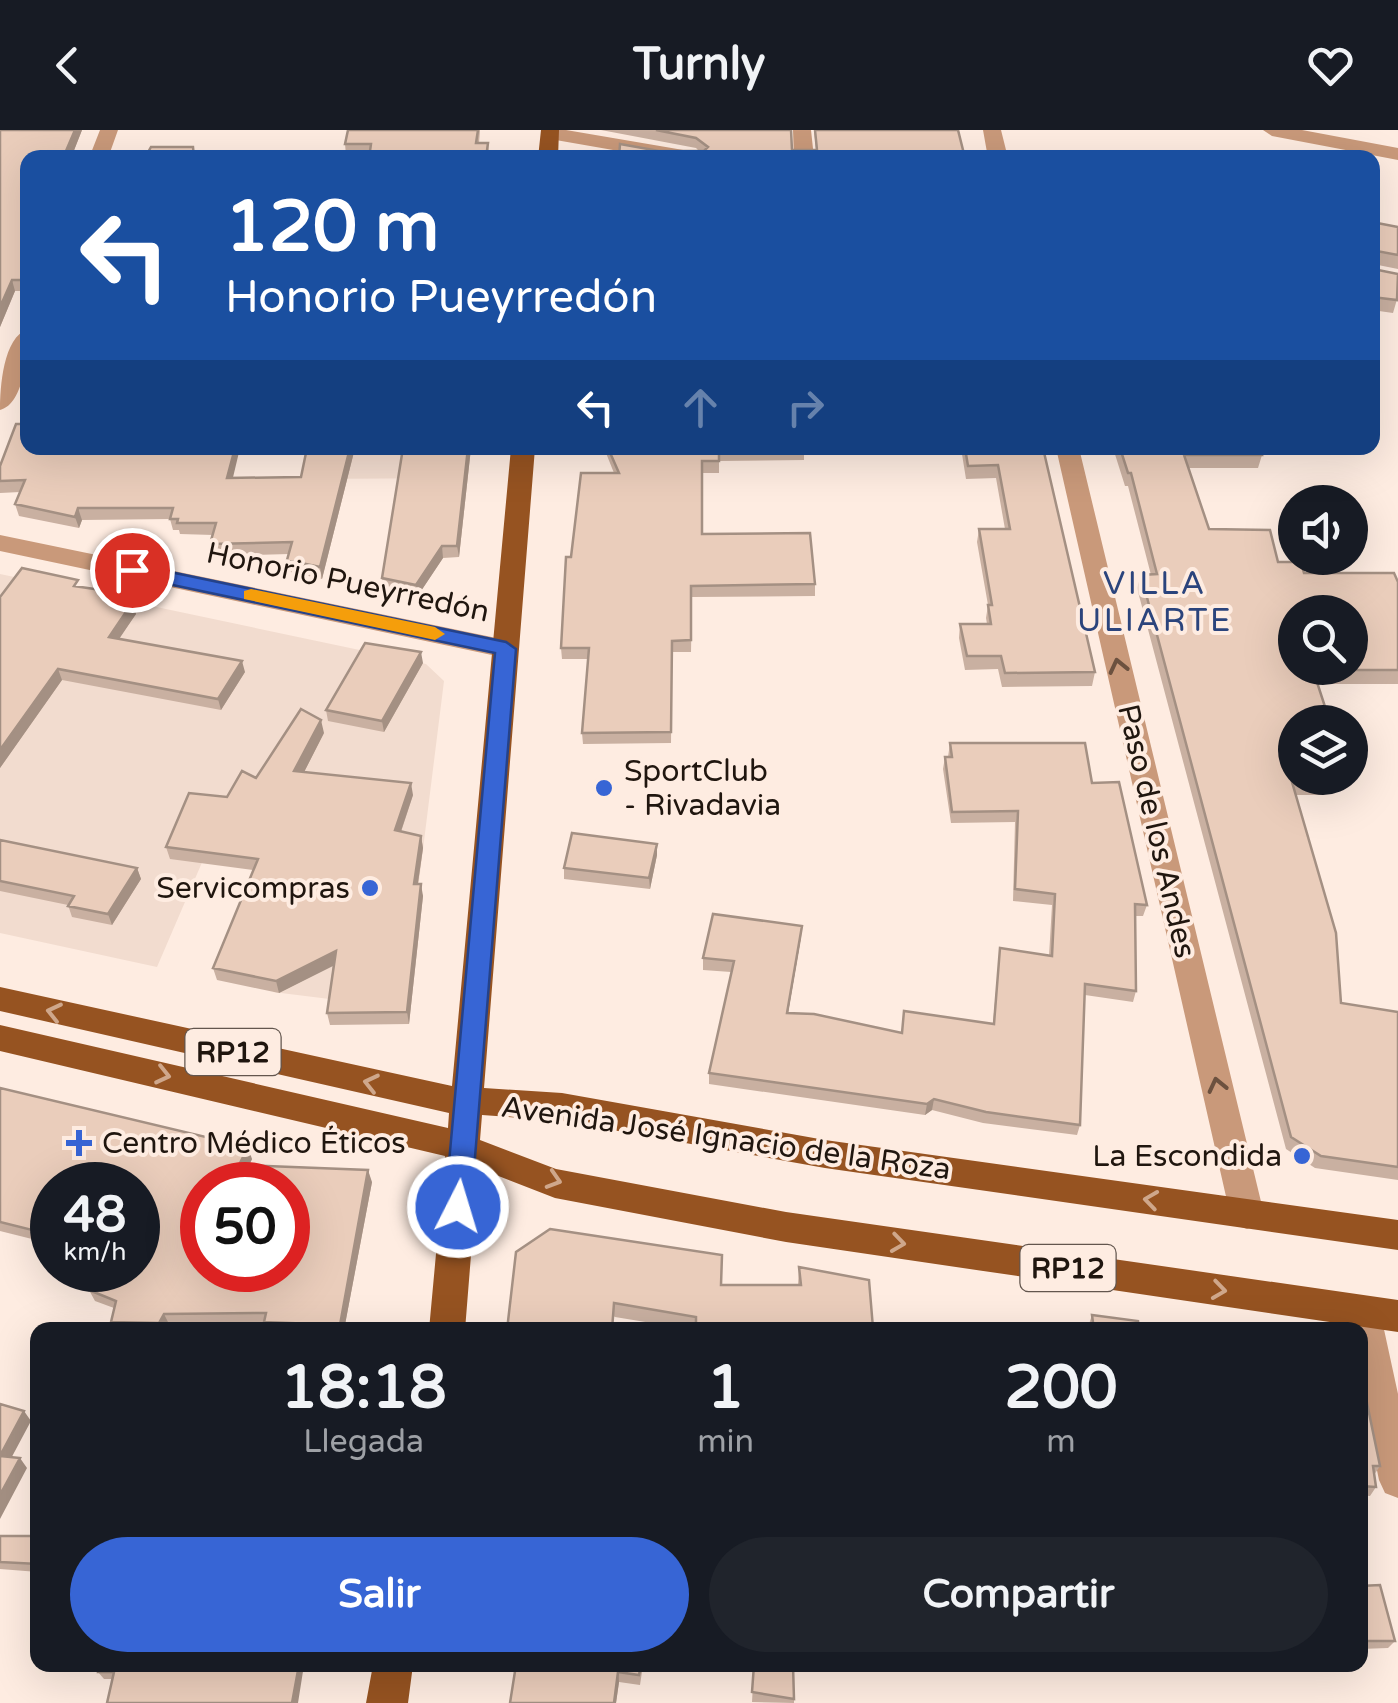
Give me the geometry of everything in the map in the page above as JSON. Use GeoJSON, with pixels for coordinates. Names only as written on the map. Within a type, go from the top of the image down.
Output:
{"type":"FeatureCollection","features":[{"type":"Feature","properties":{"kind":"main road"},"geometry":{"type":"LineString","coordinates":[[448,1322],[522,455]]}},
{"type":"Feature","properties":{"kind":"main road","name":"Avenida José Ignacio de la Roza"},"geometry":{"type":"LineString","coordinates":[[0,999],[467,1101],[562,1107],[825,1154],[1398,1235]]}},
{"type":"Feature","properties":{"kind":"main road","name":"Avenida José Ignacio de la Roza"},"geometry":{"type":"LineString","coordinates":[[0,1038],[464,1145],[556,1182],[766,1224],[1380,1314]]}},
{"type":"Feature","properties":{"kind":"main road"},"geometry":{"type":"LineString","coordinates":[[387,1703],[392,1672]]}},
{"type":"Feature","properties":{"kind":"street"},"geometry":{"type":"LineString","coordinates":[[1272,130],[1315,134],[1398,154]]}},
{"type":"Feature","properties":{"kind":"street"},"geometry":{"type":"LineString","coordinates":[[550,131],[652,150]]}},
{"type":"Feature","properties":{"kind":"street"},"geometry":{"type":"LineString","coordinates":[[0,403],[20,354]]}},
{"type":"Feature","properties":{"kind":"street","name":"Paso de los Andes"},"geometry":{"type":"LineString","coordinates":[[1069,455],[1247,1214]]}},
{"type":"Feature","properties":{"kind":"street","name":"Honorio Pueyrredón"},"geometry":{"type":"LineString","coordinates":[[0,542],[506,649]]}},
{"type":"Feature","properties":{"kind":"street"},"geometry":{"type":"LineString","coordinates":[[1380,1314],[1398,1480]]}},
{"type":"Feature","properties":{"kind":"shaded area"},"geometry":{"type":"Polygon","coordinates":[[[316,455],[470,455],[467,478],[311,479],[316,455]]]}},
{"type":"Feature","properties":{"kind":"shaded area"},"geometry":{"type":"Polygon","coordinates":[[[0,574],[426,664],[444,681],[406,985],[378,1005],[273,992],[336,831],[225,809],[157,967],[0,933],[0,574]]]}},
{"type":"Feature","properties":{"kind":"building"},"geometry":{"type":"Polygon","coordinates":[[[0,130],[75,130],[66,150],[20,150],[20,280],[12,280],[0,307],[0,130]]]}},
{"type":"Feature","properties":{"kind":"building"},"geometry":{"type":"Polygon","coordinates":[[[348,130],[478,130],[476,143],[488,143],[487,150],[370,150],[371,144],[345,144],[348,130]]]}},
{"type":"Feature","properties":{"kind":"building"},"geometry":{"type":"Polygon","coordinates":[[[656,130],[791,130],[792,150],[705,150],[708,147],[696,138],[656,130]]]}},
{"type":"Feature","properties":{"kind":"building"},"geometry":{"type":"Polygon","coordinates":[[[815,130],[958,130],[963,150],[817,150],[815,130]]]}},
{"type":"Feature","properties":{"kind":"building"},"geometry":{"type":"Polygon","coordinates":[[[620,144],[653,150],[620,150],[620,144]]]}},
{"type":"Feature","properties":{"kind":"building"},"geometry":{"type":"Polygon","coordinates":[[[193,147],[193,150],[149,150],[193,147]]]}},
{"type":"Feature","properties":{"kind":"building"},"geometry":{"type":"Polygon","coordinates":[[[1380,224],[1398,227],[1398,255],[1380,252],[1380,224]]]}},
{"type":"Feature","properties":{"kind":"building"},"geometry":{"type":"Polygon","coordinates":[[[1380,270],[1398,274],[1397,300],[1380,298],[1380,270]]]}},
{"type":"Feature","properties":{"kind":"building"},"geometry":{"type":"Polygon","coordinates":[[[16,424],[20,424],[20,455],[233,455],[227,478],[301,477],[306,455],[348,455],[320,567],[287,560],[292,542],[210,544],[216,523],[177,523],[178,519],[170,519],[173,508],[78,508],[75,517],[15,504],[25,480],[0,481],[0,466],[16,424]]]}},
{"type":"Feature","properties":{"kind":"building"},"geometry":{"type":"Polygon","coordinates":[[[402,455],[467,455],[457,546],[442,546],[416,585],[382,578],[402,455]]]}},
{"type":"Feature","properties":{"kind":"building"},"geometry":{"type":"Polygon","coordinates":[[[611,455],[719,455],[719,461],[702,461],[702,534],[810,533],[815,584],[691,586],[691,640],[672,641],[671,732],[582,733],[589,648],[561,648],[566,557],[571,557],[581,473],[619,473],[611,455]]]}},
{"type":"Feature","properties":{"kind":"building"},"geometry":{"type":"Polygon","coordinates":[[[966,455],[1045,455],[1095,672],[1005,673],[1001,656],[967,656],[960,624],[991,624],[988,605],[992,605],[979,529],[1010,529],[998,465],[968,466],[966,455]]]}},
{"type":"Feature","properties":{"kind":"building"},"geometry":{"type":"Polygon","coordinates":[[[1122,455],[1184,455],[1209,529],[1270,530],[1278,575],[1394,573],[1398,582],[1398,670],[1368,670],[1368,595],[1278,595],[1278,685],[1318,685],[1324,705],[1278,705],[1278,795],[1296,795],[1336,933],[1341,1003],[1398,1012],[1398,1167],[1321,1156],[1291,1137],[1141,575],[1157,574],[1131,473],[1122,455]]]}},
{"type":"Feature","properties":{"kind":"building"},"geometry":{"type":"Polygon","coordinates":[[[22,568],[78,580],[74,586],[108,591],[103,598],[132,603],[109,637],[242,661],[218,699],[58,669],[0,750],[0,597],[22,568]]]}},
{"type":"Feature","properties":{"kind":"building"},"geometry":{"type":"Polygon","coordinates":[[[365,643],[421,652],[382,721],[326,710],[365,643]]]}},
{"type":"Feature","properties":{"kind":"building"},"geometry":{"type":"Polygon","coordinates":[[[301,709],[321,720],[294,771],[411,783],[395,830],[421,836],[414,884],[421,884],[407,1012],[327,1013],[336,951],[276,981],[213,968],[258,859],[166,847],[189,793],[227,797],[242,771],[256,778],[301,709]]]}},
{"type":"Feature","properties":{"kind":"building"},"geometry":{"type":"Polygon","coordinates":[[[950,743],[1085,743],[1092,783],[1119,782],[1147,905],[1135,904],[1136,991],[1085,984],[1080,1125],[986,1112],[934,1099],[927,1104],[709,1073],[734,961],[703,958],[713,914],[802,926],[787,1013],[814,1014],[902,1033],[904,1011],[994,1024],[1000,948],[1052,956],[1055,894],[1015,889],[1018,811],[952,812],[945,757],[952,757],[950,743]]]}},
{"type":"Feature","properties":{"kind":"building"},"geometry":{"type":"Polygon","coordinates":[[[572,833],[657,844],[649,878],[564,868],[572,833]]]}},
{"type":"Feature","properties":{"kind":"building"},"geometry":{"type":"Polygon","coordinates":[[[0,840],[137,868],[108,914],[68,906],[74,896],[0,881],[0,840]]]}},
{"type":"Feature","properties":{"kind":"building"},"geometry":{"type":"Polygon","coordinates":[[[0,1088],[248,1147],[240,1162],[180,1162],[180,1292],[310,1292],[310,1168],[368,1170],[341,1322],[264,1322],[266,1313],[164,1314],[160,1322],[111,1322],[116,1301],[94,1292],[160,1292],[160,1162],[30,1162],[30,1230],[0,1222],[0,1088]]]}},
{"type":"Feature","properties":{"kind":"building"},"geometry":{"type":"Polygon","coordinates":[[[550,1229],[722,1255],[721,1285],[801,1285],[799,1267],[869,1280],[872,1322],[696,1322],[696,1317],[614,1303],[613,1322],[508,1322],[516,1252],[550,1229]]]}},
{"type":"Feature","properties":{"kind":"building"},"geometry":{"type":"Polygon","coordinates":[[[1092,1315],[1138,1322],[1093,1322],[1092,1315]]]}},
{"type":"Feature","properties":{"kind":"building"},"geometry":{"type":"Polygon","coordinates":[[[0,1404],[24,1411],[0,1456],[0,1404]]]}},
{"type":"Feature","properties":{"kind":"building"},"geometry":{"type":"Polygon","coordinates":[[[1368,1408],[1380,1466],[1373,1466],[1376,1487],[1368,1486],[1368,1408]]]}},
{"type":"Feature","properties":{"kind":"building"},"geometry":{"type":"Polygon","coordinates":[[[0,1456],[20,1458],[0,1495],[0,1456]]]}},
{"type":"Feature","properties":{"kind":"building"},"geometry":{"type":"Polygon","coordinates":[[[0,1536],[30,1536],[30,1564],[0,1562],[0,1536]]]}},
{"type":"Feature","properties":{"kind":"building"},"geometry":{"type":"Polygon","coordinates":[[[1380,1585],[1395,1641],[1368,1641],[1368,1586],[1380,1585]]]}},
{"type":"Feature","properties":{"kind":"building"},"geometry":{"type":"Polygon","coordinates":[[[114,1672],[298,1672],[292,1703],[107,1703],[114,1672]]]}},
{"type":"Feature","properties":{"kind":"building"},"geometry":{"type":"Polygon","coordinates":[[[515,1672],[618,1672],[614,1703],[510,1703],[515,1672]]]}},
{"type":"Feature","properties":{"kind":"building"},"geometry":{"type":"Polygon","coordinates":[[[753,1672],[793,1672],[794,1699],[752,1692],[753,1672]]]}},
{"type":"Feature","properties":{"kind":"slow traffic"},"geometry":{"type":"LineString","coordinates":[[251,595],[435,634]]}},
{"type":"Feature","properties":{"kind":"place","name":"SportClub - Rivadavia"},"geometry":{"type":"Point","coordinates":[604,788]}},
{"type":"Feature","properties":{"kind":"place","name":"Servicompras"},"geometry":{"type":"Point","coordinates":[370,888]}},
{"type":"Feature","properties":{"kind":"place","name":"Centro Médico Éticos"},"geometry":{"type":"Point","coordinates":[79,1143]}},
{"type":"Feature","properties":{"kind":"place","name":"La Escondida"},"geometry":{"type":"Point","coordinates":[1302,1156]}},
{"type":"Feature","properties":{"kind":"district","name":"VILLA ULIARTE"},"geometry":{"type":"Point","coordinates":[1155,602]}},
{"type":"Feature","properties":{"kind":"route"},"geometry":{"type":"LineString","coordinates":[[132,570],[506,649],[458,1207]]}}]}
